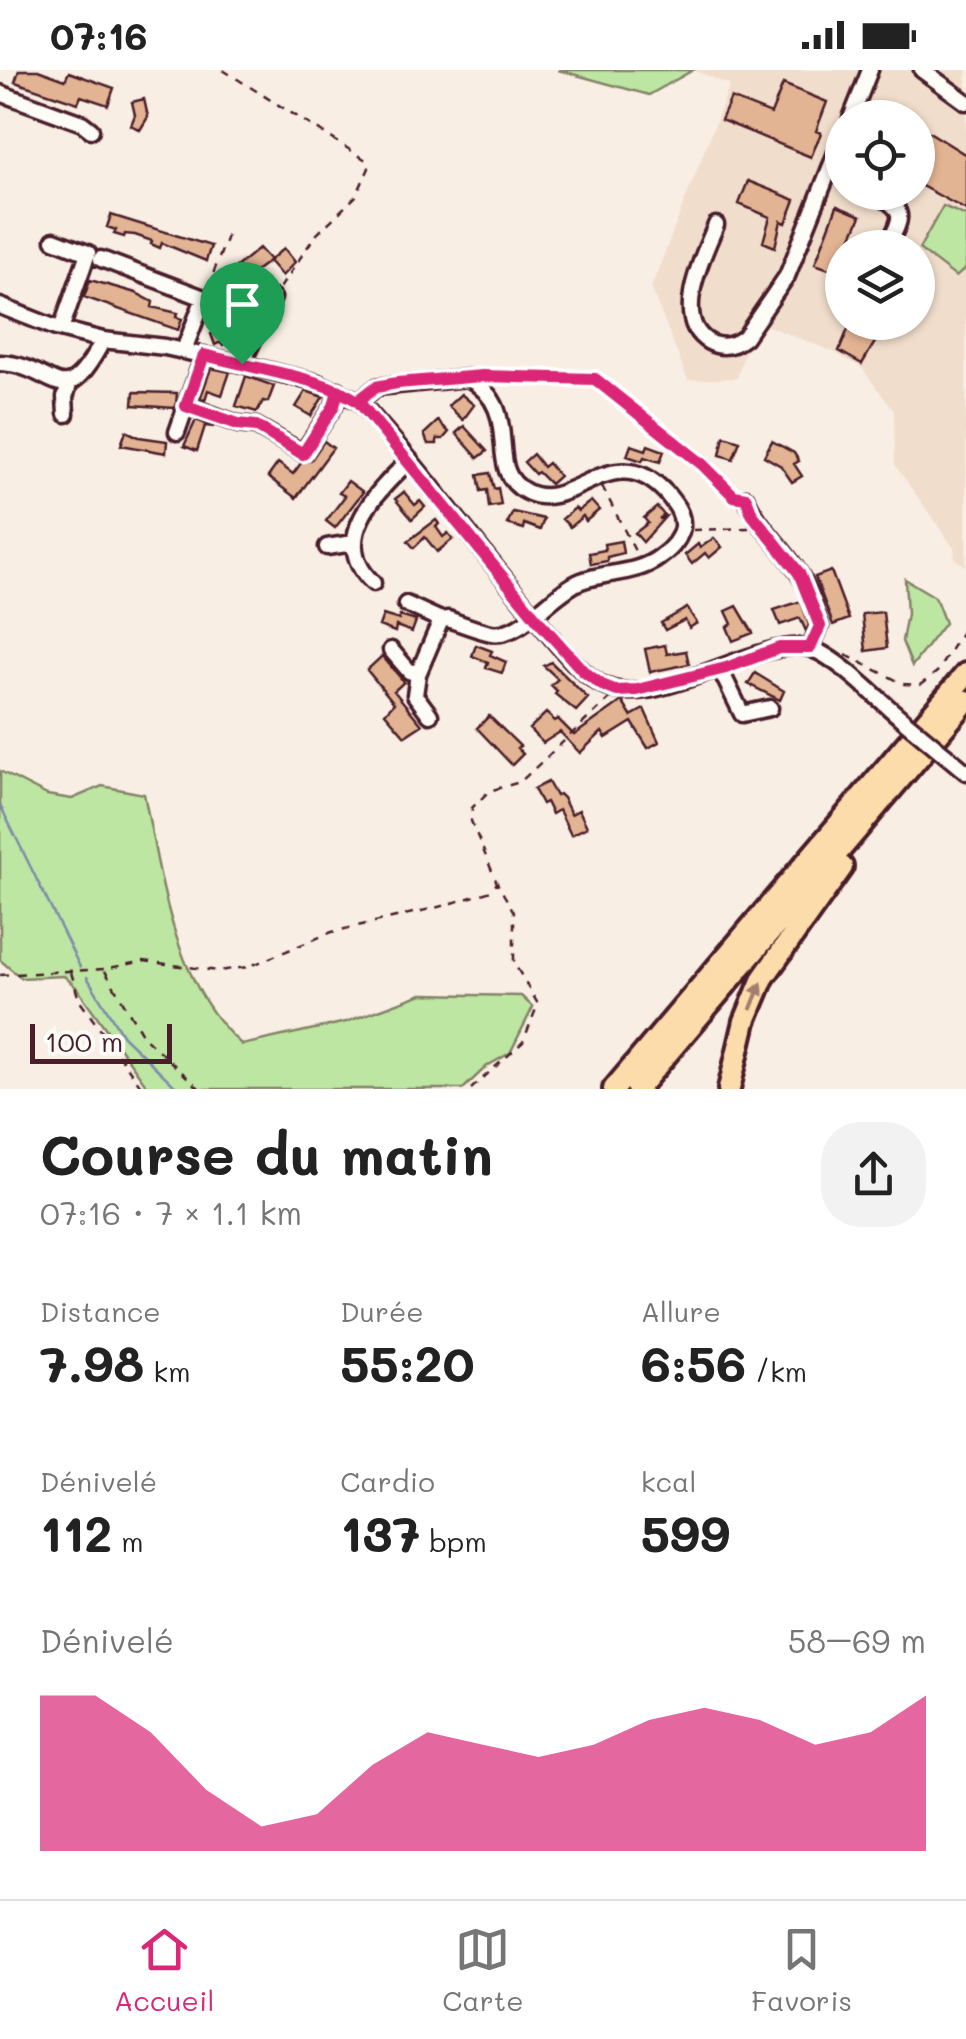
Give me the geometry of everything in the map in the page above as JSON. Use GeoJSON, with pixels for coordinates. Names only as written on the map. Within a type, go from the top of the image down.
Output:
{"type":"FeatureCollection","features":[{"type":"Feature","properties":{"kind":"highway"},"geometry":{"type":"LineString","coordinates":[[614,1089],[966,674]]}},
{"type":"Feature","properties":{"kind":"highway"},"geometry":{"type":"LineString","coordinates":[[637,1089],[966,701]]}},
{"type":"Feature","properties":{"kind":"highway"},"geometry":{"type":"LineString","coordinates":[[728,1089],[762,978],[941,731]]}},
{"type":"Feature","properties":{"kind":"highway"},"geometry":{"type":"LineString","coordinates":[[604,1089],[731,952]]}},
{"type":"Feature","properties":{"kind":"street"},"geometry":{"type":"LineString","coordinates":[[858,100],[870,70]]}},
{"type":"Feature","properties":{"kind":"street"},"geometry":{"type":"LineString","coordinates":[[922,70],[940,75],[966,102]]}},
{"type":"Feature","properties":{"kind":"street"},"geometry":{"type":"LineString","coordinates":[[0,93],[82,123],[91,130]]}},
{"type":"Feature","properties":{"kind":"street"},"geometry":{"type":"LineString","coordinates":[[716,225],[691,289],[694,322],[703,337],[718,346],[738,343],[781,286],[825,195]]}},
{"type":"Feature","properties":{"kind":"street"},"geometry":{"type":"LineString","coordinates":[[54,240],[88,252],[60,329]]}},
{"type":"Feature","properties":{"kind":"street"},"geometry":{"type":"LineString","coordinates":[[101,259],[204,298],[184,350]]}},
{"type":"Feature","properties":{"kind":"street"},"geometry":{"type":"LineString","coordinates":[[242,364],[273,298]]}},
{"type":"Feature","properties":{"kind":"street"},"geometry":{"type":"LineString","coordinates":[[0,306],[60,329],[242,364],[338,390],[358,401],[533,614],[583,671],[602,685],[617,691],[637,690],[720,669],[779,648],[810,648],[830,660],[966,772]]}},
{"type":"Feature","properties":{"kind":"street"},"geometry":{"type":"LineString","coordinates":[[0,363],[14,364],[50,380],[70,382],[79,379],[87,369],[103,340]]}},
{"type":"Feature","properties":{"kind":"street"},"geometry":{"type":"LineString","coordinates":[[177,432],[204,355]]}},
{"type":"Feature","properties":{"kind":"street"},"geometry":{"type":"LineString","coordinates":[[358,401],[376,387],[468,378],[497,404],[504,463],[516,485],[525,492],[545,497],[558,495],[597,476],[623,472],[645,476],[676,505],[682,530],[672,548],[643,567],[578,582],[502,634],[440,620],[406,604]]}},
{"type":"Feature","properties":{"kind":"street"},"geometry":{"type":"LineString","coordinates":[[66,414],[65,396],[70,382]]}},
{"type":"Feature","properties":{"kind":"street"},"geometry":{"type":"LineString","coordinates":[[186,406],[238,424],[256,426],[303,454],[334,406],[338,390]]}},
{"type":"Feature","properties":{"kind":"street"},"geometry":{"type":"LineString","coordinates":[[373,582],[360,568],[352,543],[358,524],[392,476],[410,460]]}},
{"type":"Feature","properties":{"kind":"street"},"geometry":{"type":"LineString","coordinates":[[746,498],[758,522],[799,573],[808,591],[820,626],[810,648]]}},
{"type":"Feature","properties":{"kind":"street"},"geometry":{"type":"LineString","coordinates":[[327,547],[352,543]]}},
{"type":"Feature","properties":{"kind":"street"},"geometry":{"type":"LineString","coordinates":[[430,716],[415,695],[418,674],[440,620]]}},
{"type":"Feature","properties":{"kind":"street"},"geometry":{"type":"LineString","coordinates":[[391,650],[409,671],[418,674]]}},
{"type":"Feature","properties":{"kind":"street"},"geometry":{"type":"LineString","coordinates":[[720,669],[742,714],[770,708]]}},
{"type":"Feature","properties":{"kind":"path"},"geometry":{"type":"LineString","coordinates":[[223,70],[366,160],[369,168],[356,196],[315,236],[273,298]]}},
{"type":"Feature","properties":{"kind":"path"},"geometry":{"type":"LineString","coordinates":[[204,298],[230,228]]}},
{"type":"Feature","properties":{"kind":"path"},"geometry":{"type":"LineString","coordinates":[[468,378],[595,379],[702,464],[734,496],[746,498]]}},
{"type":"Feature","properties":{"kind":"path"},"geometry":{"type":"LineString","coordinates":[[597,476],[643,567]]}},
{"type":"Feature","properties":{"kind":"path"},"geometry":{"type":"LineString","coordinates":[[682,530],[748,528],[758,522]]}},
{"type":"Feature","properties":{"kind":"path"},"geometry":{"type":"LineString","coordinates":[[845,654],[910,686],[920,685],[937,672],[966,624]]}},
{"type":"Feature","properties":{"kind":"path"},"geometry":{"type":"LineString","coordinates":[[470,1089],[523,1042],[538,1004],[514,963],[514,912],[471,821],[472,808],[489,791],[520,782],[617,691]]}},
{"type":"Feature","properties":{"kind":"path"},"geometry":{"type":"LineString","coordinates":[[0,975],[104,969],[144,962],[218,971],[248,967],[332,932],[443,906],[492,891],[497,883]]}},
{"type":"Feature","properties":{"kind":"path"},"geometry":{"type":"LineString","coordinates":[[104,969],[143,1036],[200,1089]]}},
{"type":"Feature","properties":{"kind":"path"},"geometry":{"type":"LineString","coordinates":[[71,971],[80,1000],[143,1089]]}},
{"type":"Feature","properties":{"kind":"shaded area"},"geometry":{"type":"Polygon","coordinates":[[[694,70],[966,70],[966,566],[955,559],[954,548],[895,465],[894,411],[862,368],[834,352],[763,324],[744,354],[737,378],[688,380],[651,288],[730,85],[694,70]]]}},
{"type":"Feature","properties":{"kind":"green space"},"geometry":{"type":"Polygon","coordinates":[[[558,70],[693,70],[649,95],[558,70]]]}},
{"type":"Feature","properties":{"kind":"green space"},"geometry":{"type":"Polygon","coordinates":[[[943,206],[966,216],[966,268],[956,277],[935,261],[935,230],[930,230],[943,206]]]}},
{"type":"Feature","properties":{"kind":"green space"},"geometry":{"type":"Polygon","coordinates":[[[905,579],[935,597],[945,623],[912,666],[902,641],[907,614],[905,579]]]}},
{"type":"Feature","properties":{"kind":"green space"},"geometry":{"type":"Polygon","coordinates":[[[0,771],[47,795],[72,799],[102,786],[144,794],[165,895],[185,961],[219,1020],[242,1045],[346,1022],[422,994],[521,996],[533,1007],[510,1053],[487,1066],[463,1089],[149,1089],[64,976],[21,978],[0,960],[0,771]]]}},
{"type":"Feature","properties":{"kind":"building"},"geometry":{"type":"Polygon","coordinates":[[[19,70],[38,70],[65,80],[69,72],[114,88],[108,105],[81,96],[78,103],[15,82],[19,70]]]}},
{"type":"Feature","properties":{"kind":"building"},"geometry":{"type":"Polygon","coordinates":[[[783,84],[825,101],[816,131],[821,133],[811,157],[721,120],[731,98],[771,114],[783,84]]]}},
{"type":"Feature","properties":{"kind":"building"},"geometry":{"type":"Polygon","coordinates":[[[144,99],[148,117],[140,130],[131,125],[135,115],[132,102],[144,99]]]}},
{"type":"Feature","properties":{"kind":"building"},"geometry":{"type":"Polygon","coordinates":[[[935,136],[966,155],[966,210],[935,193],[935,136]]]}},
{"type":"Feature","properties":{"kind":"building"},"geometry":{"type":"Polygon","coordinates":[[[748,181],[795,200],[786,223],[781,221],[775,247],[763,242],[770,217],[739,204],[748,181]]]}},
{"type":"Feature","properties":{"kind":"building"},"geometry":{"type":"Polygon","coordinates":[[[835,210],[861,216],[855,230],[828,230],[835,210]]]}},
{"type":"Feature","properties":{"kind":"building"},"geometry":{"type":"Polygon","coordinates":[[[111,215],[211,246],[206,261],[162,243],[160,248],[135,235],[114,234],[116,230],[107,227],[111,215]]]}},
{"type":"Feature","properties":{"kind":"building"},"geometry":{"type":"Polygon","coordinates":[[[825,238],[825,268],[815,264],[825,238]]]}},
{"type":"Feature","properties":{"kind":"building"},"geometry":{"type":"Polygon","coordinates":[[[259,248],[270,260],[233,288],[252,310],[246,315],[221,286],[259,248]]]}},
{"type":"Feature","properties":{"kind":"building"},"geometry":{"type":"Polygon","coordinates":[[[284,248],[295,262],[282,276],[269,261],[284,248]]]}},
{"type":"Feature","properties":{"kind":"building"},"geometry":{"type":"Polygon","coordinates":[[[90,280],[136,293],[153,302],[152,307],[178,313],[176,317],[182,319],[178,330],[84,297],[90,280]]]}},
{"type":"Feature","properties":{"kind":"building"},"geometry":{"type":"Polygon","coordinates":[[[223,322],[226,328],[232,325],[237,335],[223,345],[215,345],[211,334],[223,322]]]}},
{"type":"Feature","properties":{"kind":"building"},"geometry":{"type":"Polygon","coordinates":[[[844,340],[876,340],[862,364],[839,351],[844,340]]]}},
{"type":"Feature","properties":{"kind":"building"},"geometry":{"type":"Polygon","coordinates":[[[211,368],[230,372],[222,395],[208,390],[205,400],[200,399],[211,368]]]}},
{"type":"Feature","properties":{"kind":"building"},"geometry":{"type":"Polygon","coordinates":[[[246,376],[274,386],[268,402],[263,401],[257,412],[236,406],[246,376]]]}},
{"type":"Feature","properties":{"kind":"building"},"geometry":{"type":"Polygon","coordinates":[[[306,391],[323,397],[311,416],[296,407],[306,391]]]}},
{"type":"Feature","properties":{"kind":"building"},"geometry":{"type":"Polygon","coordinates":[[[134,392],[177,393],[176,404],[174,408],[133,405],[134,392]]]}},
{"type":"Feature","properties":{"kind":"building"},"geometry":{"type":"Polygon","coordinates":[[[461,394],[474,405],[463,420],[448,406],[461,394]]]}},
{"type":"Feature","properties":{"kind":"building"},"geometry":{"type":"Polygon","coordinates":[[[196,420],[214,427],[205,426],[197,451],[184,446],[196,420]]]}},
{"type":"Feature","properties":{"kind":"building"},"geometry":{"type":"Polygon","coordinates":[[[438,421],[449,432],[443,439],[437,439],[437,444],[428,444],[424,434],[438,421]]]}},
{"type":"Feature","properties":{"kind":"building"},"geometry":{"type":"Polygon","coordinates":[[[464,426],[487,451],[478,458],[456,433],[464,426]]]}},
{"type":"Feature","properties":{"kind":"building"},"geometry":{"type":"Polygon","coordinates":[[[126,431],[167,441],[166,453],[121,445],[126,431]]]}},
{"type":"Feature","properties":{"kind":"building"},"geometry":{"type":"Polygon","coordinates":[[[724,436],[740,441],[733,459],[720,455],[724,436]]]}},
{"type":"Feature","properties":{"kind":"building"},"geometry":{"type":"Polygon","coordinates":[[[324,441],[333,448],[296,498],[268,477],[278,463],[293,474],[301,463],[311,460],[324,441]]]}},
{"type":"Feature","properties":{"kind":"building"},"geometry":{"type":"Polygon","coordinates":[[[772,441],[794,453],[799,461],[794,464],[802,476],[792,482],[781,466],[764,456],[772,441]]]}},
{"type":"Feature","properties":{"kind":"building"},"geometry":{"type":"Polygon","coordinates":[[[631,445],[646,450],[648,445],[664,451],[660,462],[627,456],[631,445]]]}},
{"type":"Feature","properties":{"kind":"building"},"geometry":{"type":"Polygon","coordinates":[[[533,454],[543,467],[548,463],[559,476],[550,484],[524,462],[533,454]]]}},
{"type":"Feature","properties":{"kind":"building"},"geometry":{"type":"Polygon","coordinates":[[[490,473],[501,505],[489,507],[487,490],[481,491],[478,475],[490,473]]]}},
{"type":"Feature","properties":{"kind":"building"},"geometry":{"type":"Polygon","coordinates":[[[348,481],[363,492],[335,528],[326,521],[345,496],[339,493],[348,481]]]}},
{"type":"Feature","properties":{"kind":"building"},"geometry":{"type":"Polygon","coordinates":[[[404,492],[415,505],[420,501],[425,507],[412,519],[395,499],[404,492]]]}},
{"type":"Feature","properties":{"kind":"building"},"geometry":{"type":"Polygon","coordinates":[[[591,501],[599,510],[586,521],[583,516],[570,527],[562,519],[575,508],[578,511],[591,501]]]}},
{"type":"Feature","properties":{"kind":"building"},"geometry":{"type":"Polygon","coordinates":[[[657,507],[664,515],[659,519],[665,517],[643,542],[635,533],[648,523],[644,518],[657,507]]]}},
{"type":"Feature","properties":{"kind":"building"},"geometry":{"type":"Polygon","coordinates":[[[513,512],[544,519],[540,530],[524,524],[523,529],[507,524],[513,512]]]}},
{"type":"Feature","properties":{"kind":"building"},"geometry":{"type":"Polygon","coordinates":[[[436,520],[443,537],[448,533],[453,539],[437,552],[425,537],[414,548],[408,541],[436,520]]]}},
{"type":"Feature","properties":{"kind":"building"},"geometry":{"type":"Polygon","coordinates":[[[714,538],[722,547],[709,558],[705,553],[692,564],[685,555],[714,538]]]}},
{"type":"Feature","properties":{"kind":"building"},"geometry":{"type":"Polygon","coordinates":[[[621,541],[623,553],[591,564],[589,553],[605,550],[604,544],[621,541]]]}},
{"type":"Feature","properties":{"kind":"building"},"geometry":{"type":"Polygon","coordinates":[[[831,571],[849,619],[833,625],[815,577],[831,571]]]}},
{"type":"Feature","properties":{"kind":"building"},"geometry":{"type":"Polygon","coordinates":[[[801,601],[809,625],[806,631],[800,618],[780,625],[774,610],[801,601]]]}},
{"type":"Feature","properties":{"kind":"building"},"geometry":{"type":"Polygon","coordinates":[[[737,606],[753,633],[733,641],[726,611],[737,606]]]}},
{"type":"Feature","properties":{"kind":"building"},"geometry":{"type":"Polygon","coordinates":[[[687,608],[697,623],[689,628],[685,620],[665,630],[661,623],[687,608]]]}},
{"type":"Feature","properties":{"kind":"building"},"geometry":{"type":"Polygon","coordinates":[[[883,612],[887,648],[866,651],[862,614],[883,612]]]}},
{"type":"Feature","properties":{"kind":"building"},"geometry":{"type":"Polygon","coordinates":[[[383,615],[416,621],[412,632],[396,626],[395,632],[379,626],[383,615]]]}},
{"type":"Feature","properties":{"kind":"building"},"geometry":{"type":"Polygon","coordinates":[[[476,645],[506,662],[502,673],[486,668],[488,662],[472,656],[476,645]]]}},
{"type":"Feature","properties":{"kind":"building"},"geometry":{"type":"Polygon","coordinates":[[[665,645],[667,654],[686,651],[689,664],[650,672],[645,649],[665,645]]]}},
{"type":"Feature","properties":{"kind":"building"},"geometry":{"type":"Polygon","coordinates":[[[382,656],[404,682],[394,691],[422,725],[405,736],[385,713],[394,703],[367,670],[382,656]]]}},
{"type":"Feature","properties":{"kind":"building"},"geometry":{"type":"Polygon","coordinates":[[[551,662],[588,698],[576,711],[555,694],[557,691],[551,685],[558,679],[544,666],[551,662]]]}},
{"type":"Feature","properties":{"kind":"building"},"geometry":{"type":"Polygon","coordinates":[[[755,673],[784,691],[780,700],[748,684],[755,673]]]}},
{"type":"Feature","properties":{"kind":"building"},"geometry":{"type":"Polygon","coordinates":[[[622,701],[631,716],[644,709],[659,742],[648,748],[632,722],[606,738],[602,732],[580,753],[560,732],[543,743],[529,729],[546,713],[574,735],[622,701]]]}},
{"type":"Feature","properties":{"kind":"building"},"geometry":{"type":"Polygon","coordinates":[[[489,716],[520,746],[517,748],[523,754],[512,765],[477,728],[489,716]]]}},
{"type":"Feature","properties":{"kind":"building"},"geometry":{"type":"Polygon","coordinates":[[[548,782],[571,814],[579,810],[587,827],[571,835],[559,810],[552,814],[546,802],[542,804],[534,789],[548,782]]]}},
{"type":"Feature","properties":{"kind":"waterway"},"geometry":{"type":"LineString","coordinates":[[0,805],[80,967]]}},
{"type":"Feature","properties":{"kind":"waterway"},"geometry":{"type":"LineString","coordinates":[[87,977],[123,1036],[178,1089]]}},
{"type":"Feature","properties":{"kind":"route"},"geometry":{"type":"LineString","coordinates":[[242,364],[204,355],[186,406],[238,424],[256,426],[303,454],[334,406],[338,390],[358,401],[542,625],[583,671],[602,685],[628,692],[683,680],[779,648],[810,648],[820,632],[799,573],[752,514],[746,498],[734,496],[702,464],[595,379],[482,376],[397,383],[376,387],[358,401],[345,393],[338,390],[318,383],[242,364]]}}]}
